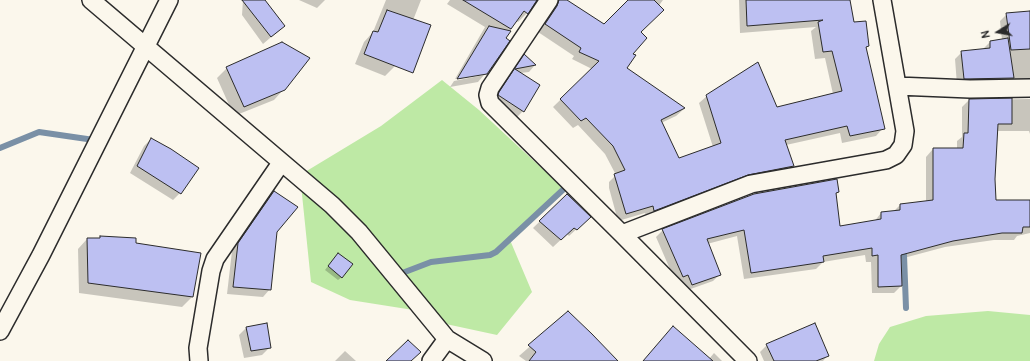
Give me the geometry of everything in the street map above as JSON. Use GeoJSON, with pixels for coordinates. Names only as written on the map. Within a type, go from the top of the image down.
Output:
{"type":"FeatureCollection","features":[{"type":"Feature","properties":{"kind":"street"},"geometry":{"type":"LineString","coordinates":[[91,0],[332,205],[359,232],[447,339],[483,361]]}},
{"type":"Feature","properties":{"kind":"street"},"geometry":{"type":"LineString","coordinates":[[0,331],[41,255],[169,0]]}},
{"type":"Feature","properties":{"kind":"street"},"geometry":{"type":"LineString","coordinates":[[549,0],[490,88],[488,95],[490,103],[748,361]]}},
{"type":"Feature","properties":{"kind":"street"},"geometry":{"type":"LineString","coordinates":[[622,234],[751,184],[886,160],[896,155],[903,145],[905,131],[882,0]]}},
{"type":"Feature","properties":{"kind":"street"},"geometry":{"type":"LineString","coordinates":[[897,86],[970,90],[1030,88]]}},
{"type":"Feature","properties":{"kind":"street"},"geometry":{"type":"LineString","coordinates":[[199,361],[198,348],[211,271],[215,258],[281,163]]}},
{"type":"Feature","properties":{"kind":"street"},"geometry":{"type":"LineString","coordinates":[[431,361],[447,339]]}},
{"type":"Feature","properties":{"kind":"green space"},"geometry":{"type":"Polygon","coordinates":[[[442,80],[479,110],[562,187],[510,240],[532,292],[497,335],[446,324],[426,312],[350,300],[311,282],[300,175],[381,126],[442,80]]]}},
{"type":"Feature","properties":{"kind":"green space"},"geometry":{"type":"Polygon","coordinates":[[[988,311],[1030,315],[1030,361],[874,361],[879,344],[890,327],[926,316],[988,311]]]}},
{"type":"Feature","properties":{"kind":"building"},"geometry":{"type":"Polygon","coordinates":[[[242,0],[265,0],[285,26],[271,37],[242,0]]]}},
{"type":"Feature","properties":{"kind":"building"},"geometry":{"type":"Polygon","coordinates":[[[463,0],[537,0],[528,14],[524,11],[511,29],[463,0]]]}},
{"type":"Feature","properties":{"kind":"building"},"geometry":{"type":"Polygon","coordinates":[[[559,0],[567,0],[604,24],[628,0],[654,0],[664,10],[641,32],[647,38],[633,54],[636,55],[627,68],[685,108],[661,120],[679,158],[721,143],[706,95],[758,62],[777,107],[842,91],[832,51],[823,52],[818,22],[823,20],[747,26],[746,0],[850,0],[854,22],[866,21],[869,46],[866,47],[885,129],[850,136],[847,126],[785,140],[794,166],[748,175],[654,211],[653,206],[626,214],[614,174],[625,170],[613,146],[586,118],[581,121],[560,99],[599,61],[579,52],[581,48],[545,24],[557,6],[559,0]]]}},
{"type":"Feature","properties":{"kind":"building"},"geometry":{"type":"Polygon","coordinates":[[[387,10],[431,25],[413,73],[364,54],[373,31],[378,32],[387,10]]]}},
{"type":"Feature","properties":{"kind":"building"},"geometry":{"type":"Polygon","coordinates":[[[1030,11],[1030,49],[1011,50],[1006,13],[1030,11]]]}},
{"type":"Feature","properties":{"kind":"building"},"geometry":{"type":"Polygon","coordinates":[[[489,26],[511,31],[506,38],[510,41],[487,74],[457,79],[489,26]]]}},
{"type":"Feature","properties":{"kind":"building"},"geometry":{"type":"Polygon","coordinates":[[[1008,38],[1014,78],[964,79],[961,51],[990,48],[990,41],[1008,38]]]}},
{"type":"Feature","properties":{"kind":"building"},"geometry":{"type":"Polygon","coordinates":[[[282,42],[310,58],[285,90],[244,107],[226,67],[282,42]]]}},
{"type":"Feature","properties":{"kind":"building"},"geometry":{"type":"Polygon","coordinates":[[[524,54],[536,65],[515,69],[540,85],[524,112],[498,95],[524,54]]]}},
{"type":"Feature","properties":{"kind":"building"},"geometry":{"type":"Polygon","coordinates":[[[1012,98],[1012,124],[998,124],[995,179],[996,200],[1030,200],[1030,227],[1023,227],[1022,233],[1002,233],[953,241],[901,255],[902,286],[878,287],[878,255],[872,256],[872,248],[823,256],[824,262],[751,273],[744,230],[707,239],[721,275],[692,285],[688,275],[683,277],[662,229],[754,194],[837,179],[839,192],[836,193],[840,226],[881,219],[881,212],[900,210],[900,204],[933,200],[933,148],[963,148],[964,133],[968,133],[969,99],[1012,98]]]}},
{"type":"Feature","properties":{"kind":"building"},"geometry":{"type":"Polygon","coordinates":[[[151,138],[171,149],[199,168],[181,194],[137,166],[151,138]]]}},
{"type":"Feature","properties":{"kind":"building"},"geometry":{"type":"Polygon","coordinates":[[[274,191],[298,207],[277,232],[271,290],[233,287],[238,243],[274,191]]]}},
{"type":"Feature","properties":{"kind":"building"},"geometry":{"type":"Polygon","coordinates":[[[567,194],[591,217],[577,230],[574,228],[561,240],[539,221],[567,194]]]}},
{"type":"Feature","properties":{"kind":"building"},"geometry":{"type":"Polygon","coordinates":[[[100,236],[136,238],[136,243],[201,253],[193,297],[88,283],[87,238],[100,238],[100,236]]]}},
{"type":"Feature","properties":{"kind":"building"},"geometry":{"type":"Polygon","coordinates":[[[338,253],[353,264],[342,278],[328,266],[338,253]]]}},
{"type":"Feature","properties":{"kind":"building"},"geometry":{"type":"Polygon","coordinates":[[[568,311],[618,361],[529,361],[536,352],[528,345],[568,311]]]}},
{"type":"Feature","properties":{"kind":"building"},"geometry":{"type":"Polygon","coordinates":[[[267,323],[271,348],[251,351],[246,327],[267,323]]]}},
{"type":"Feature","properties":{"kind":"building"},"geometry":{"type":"Polygon","coordinates":[[[815,323],[829,356],[816,361],[774,361],[766,344],[815,323]]]}},
{"type":"Feature","properties":{"kind":"building"},"geometry":{"type":"Polygon","coordinates":[[[673,326],[713,361],[643,361],[673,326]]]}},
{"type":"Feature","properties":{"kind":"building"},"geometry":{"type":"Polygon","coordinates":[[[408,340],[421,352],[411,361],[386,361],[408,340]]]}},
{"type":"Feature","properties":{"kind":"waterway"},"geometry":{"type":"LineString","coordinates":[[0,148],[39,132],[94,140]]}},
{"type":"Feature","properties":{"kind":"waterway"},"geometry":{"type":"LineString","coordinates":[[397,275],[431,262],[490,255],[496,252],[567,186]]}},
{"type":"Feature","properties":{"kind":"waterway"},"geometry":{"type":"LineString","coordinates":[[904,255],[906,308]]}}]}
